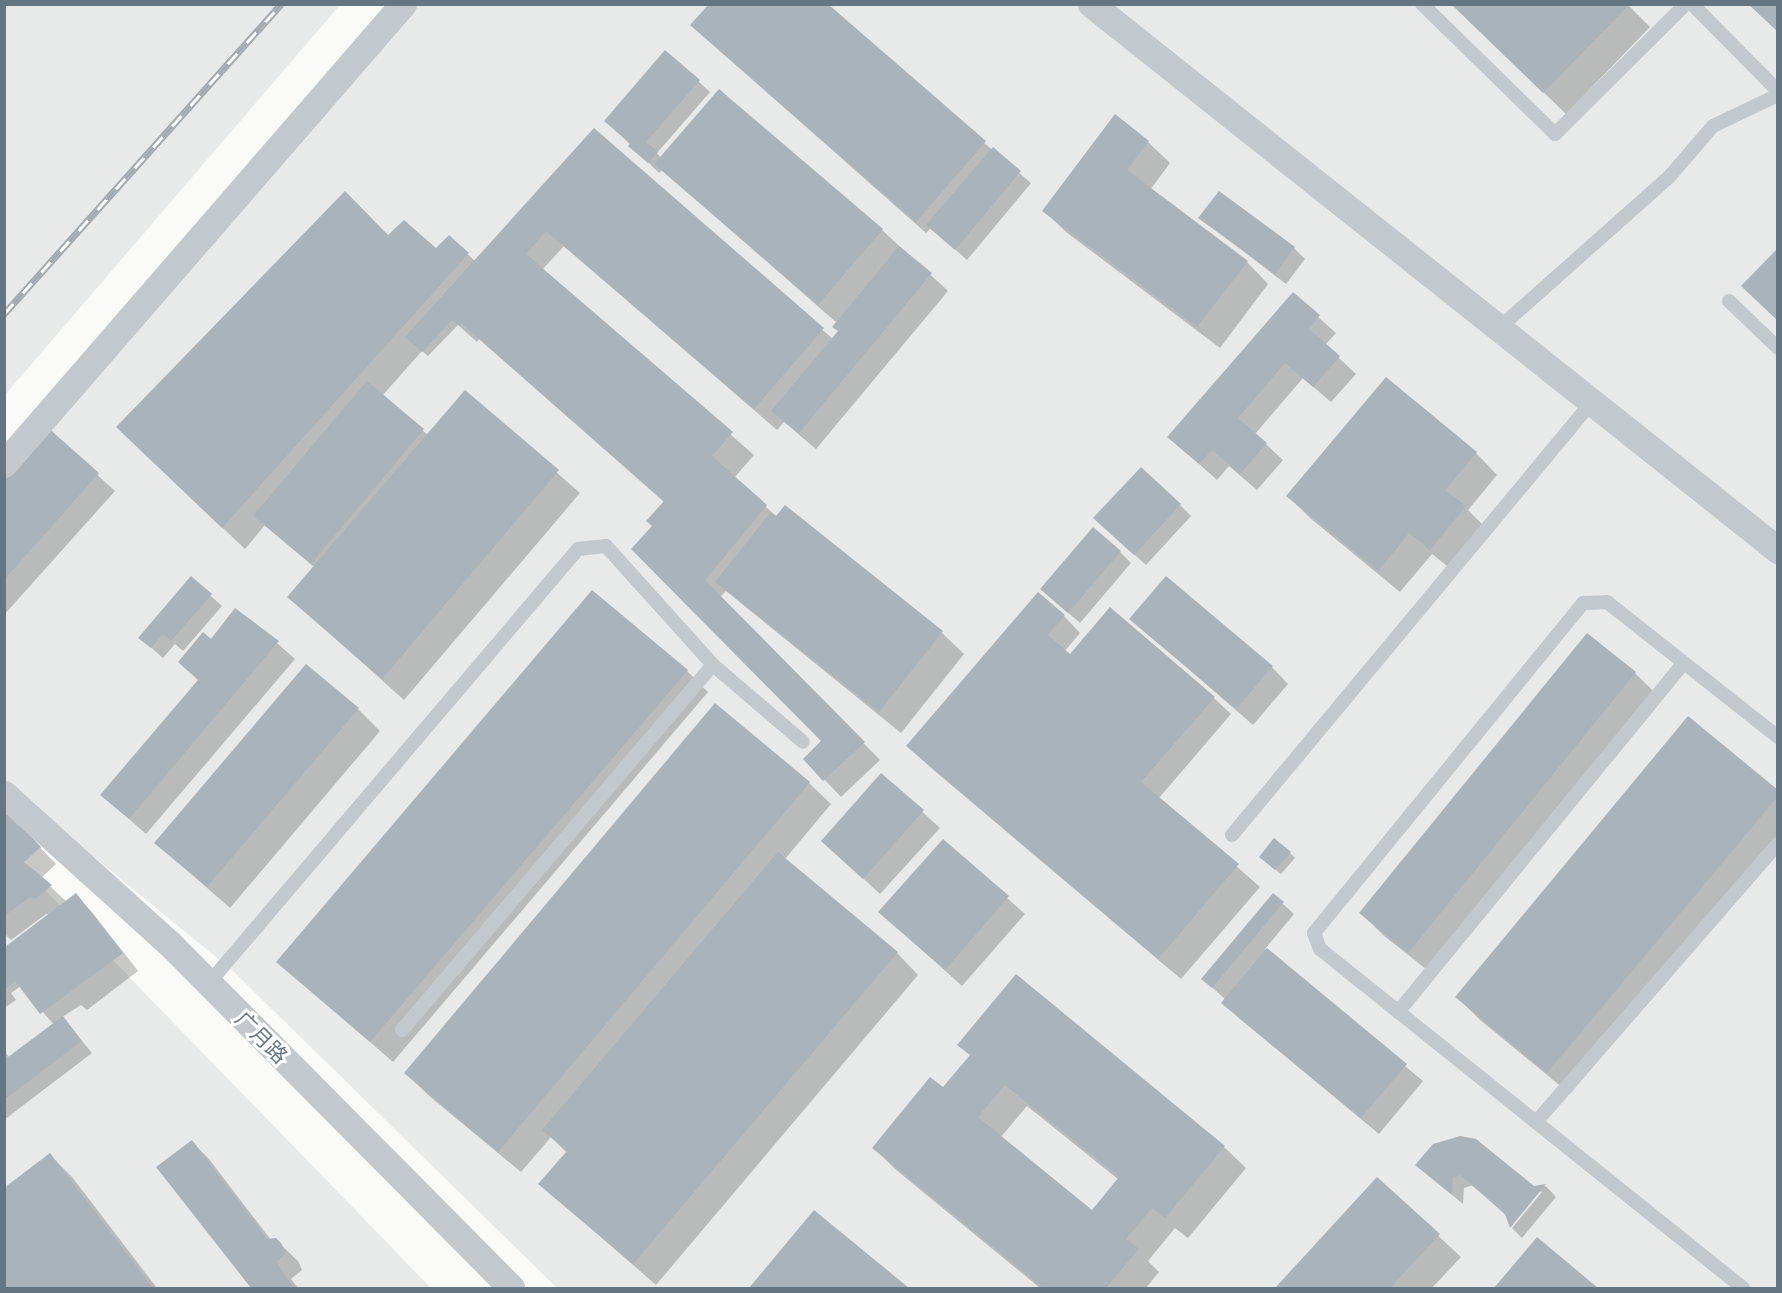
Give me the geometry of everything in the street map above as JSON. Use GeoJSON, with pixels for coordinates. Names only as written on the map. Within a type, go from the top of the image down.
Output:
{"type":"FeatureCollection","features":[{"type":"Feature","properties":{"kind":"street"},"geometry":{"type":"LineString","coordinates":[[4,464],[403,4]]}},
{"type":"Feature","properties":{"kind":"street"},"geometry":{"type":"LineString","coordinates":[[1091,4],[1778,550]]}},
{"type":"Feature","properties":{"kind":"street","name":"广月路"},"geometry":{"type":"LineString","coordinates":[[4,794],[168,942],[511,1288]]}},
{"type":"Feature","properties":{"kind":"lane"},"geometry":{"type":"LineString","coordinates":[[1422,4],[1555,134],[1686,4]]}},
{"type":"Feature","properties":{"kind":"lane"},"geometry":{"type":"LineString","coordinates":[[1499,328],[1669,177],[1713,126],[1778,93],[1692,4]]}},
{"type":"Feature","properties":{"kind":"lane"},"geometry":{"type":"LineString","coordinates":[[1729,301],[1778,348]]}},
{"type":"Feature","properties":{"kind":"lane"},"geometry":{"type":"LineString","coordinates":[[1232,835],[1592,402]]}},
{"type":"Feature","properties":{"kind":"lane"},"geometry":{"type":"LineString","coordinates":[[209,983],[578,549],[606,546],[713,664],[803,742]]}},
{"type":"Feature","properties":{"kind":"lane"},"geometry":{"type":"LineString","coordinates":[[1743,1288],[1320,949],[1314,933],[1583,603],[1607,602],[1778,737]]}},
{"type":"Feature","properties":{"kind":"lane"},"geometry":{"type":"LineString","coordinates":[[1398,1012],[1684,663]]}},
{"type":"Feature","properties":{"kind":"lane"},"geometry":{"type":"LineString","coordinates":[[402,1030],[713,664]]}},
{"type":"Feature","properties":{"kind":"lane"},"geometry":{"type":"LineString","coordinates":[[1536,1122],[1778,844]]}},
{"type":"Feature","properties":{"kind":"shaded area"},"geometry":{"type":"Polygon","coordinates":[[[4,5],[340,5],[5,395],[4,5]]]}},
{"type":"Feature","properties":{"kind":"shaded area"},"geometry":{"type":"Polygon","coordinates":[[[405,5],[1777,5],[1777,1288],[557,1288],[233,971],[5,784],[5,470],[405,5]]]}},
{"type":"Feature","properties":{"kind":"shaded area"},"geometry":{"type":"Polygon","coordinates":[[[5,849],[431,1288],[5,1288],[5,849]]]}},
{"type":"Feature","properties":{"kind":"building"},"geometry":{"type":"Polygon","coordinates":[[[709,4],[828,4],[986,141],[916,222],[690,25],[709,4]]]}},
{"type":"Feature","properties":{"kind":"building"},"geometry":{"type":"Polygon","coordinates":[[[1451,4],[1630,4],[1543,93],[1451,4]]]}},
{"type":"Feature","properties":{"kind":"building"},"geometry":{"type":"Polygon","coordinates":[[[1748,4],[1778,4],[1778,32],[1748,4]]]}},
{"type":"Feature","properties":{"kind":"building"},"geometry":{"type":"Polygon","coordinates":[[[665,50],[700,80],[646,142],[658,152],[648,163],[628,146],[630,143],[604,121],[665,50]]]}},
{"type":"Feature","properties":{"kind":"building"},"geometry":{"type":"Polygon","coordinates":[[[719,89],[883,229],[818,305],[654,164],[719,89]]]}},
{"type":"Feature","properties":{"kind":"building"},"geometry":{"type":"Polygon","coordinates":[[[1115,114],[1149,141],[1127,170],[1248,261],[1197,327],[1042,211],[1115,114]]]}},
{"type":"Feature","properties":{"kind":"building"},"geometry":{"type":"Polygon","coordinates":[[[594,128],[824,328],[754,409],[546,231],[526,254],[733,432],[712,456],[767,505],[705,580],[865,742],[823,781],[803,759],[821,741],[631,549],[652,526],[646,521],[664,501],[462,324],[460,326],[452,320],[422,352],[405,337],[594,128]]]}},
{"type":"Feature","properties":{"kind":"building"},"geometry":{"type":"Polygon","coordinates":[[[993,147],[1021,171],[955,250],[926,225],[993,147]]]}},
{"type":"Feature","properties":{"kind":"building"},"geometry":{"type":"Polygon","coordinates":[[[345,191],[388,235],[404,220],[436,248],[449,235],[469,253],[222,528],[116,427],[345,191]]]}},
{"type":"Feature","properties":{"kind":"building"},"geometry":{"type":"Polygon","coordinates":[[[1219,191],[1295,247],[1275,274],[1198,218],[1219,191]]]}},
{"type":"Feature","properties":{"kind":"building"},"geometry":{"type":"Polygon","coordinates":[[[899,246],[932,273],[799,433],[771,411],[838,331],[832,327],[899,246]]]}},
{"type":"Feature","properties":{"kind":"building"},"geometry":{"type":"Polygon","coordinates":[[[1778,248],[1778,321],[1741,286],[1778,248]]]}},
{"type":"Feature","properties":{"kind":"building"},"geometry":{"type":"Polygon","coordinates":[[[1293,292],[1320,315],[1309,329],[1340,356],[1313,387],[1285,363],[1238,418],[1267,443],[1240,474],[1212,450],[1199,464],[1167,437],[1293,292]]]}},
{"type":"Feature","properties":{"kind":"building"},"geometry":{"type":"Polygon","coordinates":[[[1386,377],[1477,452],[1445,490],[1466,506],[1430,550],[1409,533],[1378,571],[1286,496],[1386,377]]]}},
{"type":"Feature","properties":{"kind":"building"},"geometry":{"type":"Polygon","coordinates":[[[367,381],[424,429],[311,564],[253,516],[367,381]]]}},
{"type":"Feature","properties":{"kind":"building"},"geometry":{"type":"Polygon","coordinates":[[[465,390],[559,470],[382,679],[287,597],[465,390]]]}},
{"type":"Feature","properties":{"kind":"building"},"geometry":{"type":"Polygon","coordinates":[[[46,426],[99,473],[4,580],[4,474],[46,426]]]}},
{"type":"Feature","properties":{"kind":"building"},"geometry":{"type":"Polygon","coordinates":[[[1141,467],[1181,504],[1134,555],[1093,518],[1141,467]]]}},
{"type":"Feature","properties":{"kind":"building"},"geometry":{"type":"Polygon","coordinates":[[[785,505],[943,631],[879,712],[715,582],[771,512],[776,516],[785,505]]]}},
{"type":"Feature","properties":{"kind":"building"},"geometry":{"type":"Polygon","coordinates":[[[1093,527],[1121,551],[1068,613],[1040,589],[1093,527]]]}},
{"type":"Feature","properties":{"kind":"building"},"geometry":{"type":"Polygon","coordinates":[[[191,576],[212,594],[171,641],[163,634],[151,648],[138,638],[191,576]]]}},
{"type":"Feature","properties":{"kind":"building"},"geometry":{"type":"Polygon","coordinates":[[[1166,576],[1273,666],[1236,709],[1129,619],[1166,576]]]}},
{"type":"Feature","properties":{"kind":"building"},"geometry":{"type":"Polygon","coordinates":[[[592,590],[688,670],[370,1042],[276,962],[592,590]]]}},
{"type":"Feature","properties":{"kind":"building"},"geometry":{"type":"Polygon","coordinates":[[[1038,592],[1065,615],[1048,635],[1070,654],[1110,607],[1215,697],[1141,782],[1239,864],[1158,959],[906,746],[1038,592]]]}},
{"type":"Feature","properties":{"kind":"building"},"geometry":{"type":"Polygon","coordinates":[[[235,608],[279,641],[129,819],[100,795],[198,680],[178,662],[203,632],[211,639],[235,608]]]}},
{"type":"Feature","properties":{"kind":"building"},"geometry":{"type":"Polygon","coordinates":[[[1587,633],[1636,672],[1408,953],[1359,913],[1587,633]]]}},
{"type":"Feature","properties":{"kind":"building"},"geometry":{"type":"Polygon","coordinates":[[[306,664],[359,708],[207,887],[154,843],[306,664]]]}},
{"type":"Feature","properties":{"kind":"building"},"geometry":{"type":"Polygon","coordinates":[[[715,703],[810,782],[498,1152],[404,1073],[715,703]]]}},
{"type":"Feature","properties":{"kind":"building"},"geometry":{"type":"Polygon","coordinates":[[[1688,716],[1778,790],[1778,796],[1547,1073],[1455,997],[1688,716]]]}},
{"type":"Feature","properties":{"kind":"building"},"geometry":{"type":"Polygon","coordinates":[[[881,773],[924,810],[863,879],[821,841],[881,773]]]}},
{"type":"Feature","properties":{"kind":"building"},"geometry":{"type":"Polygon","coordinates":[[[6,810],[41,847],[24,862],[52,885],[37,898],[29,898],[4,916],[6,810]]]}},
{"type":"Feature","properties":{"kind":"building"},"geometry":{"type":"Polygon","coordinates":[[[1274,838],[1291,852],[1275,870],[1259,857],[1274,838]]]}},
{"type":"Feature","properties":{"kind":"building"},"geometry":{"type":"Polygon","coordinates":[[[943,839],[1009,896],[945,970],[878,912],[943,839]]]}},
{"type":"Feature","properties":{"kind":"building"},"geometry":{"type":"Polygon","coordinates":[[[778,852],[898,952],[633,1264],[538,1184],[567,1151],[542,1130],[778,852]]]}},
{"type":"Feature","properties":{"kind":"building"},"geometry":{"type":"Polygon","coordinates":[[[76,893],[123,953],[40,1014],[15,981],[5,989],[5,947],[76,893]]]}},
{"type":"Feature","properties":{"kind":"building"},"geometry":{"type":"Polygon","coordinates":[[[1273,893],[1284,902],[1212,988],[1201,979],[1273,893]]]}},
{"type":"Feature","properties":{"kind":"building"},"geometry":{"type":"Polygon","coordinates":[[[1267,948],[1407,1064],[1361,1118],[1221,1003],[1267,948]]]}},
{"type":"Feature","properties":{"kind":"building"},"geometry":{"type":"Polygon","coordinates":[[[1016,974],[1225,1146],[1165,1218],[1152,1208],[1126,1239],[1139,1249],[1106,1288],[1043,1288],[872,1148],[930,1077],[943,1087],[970,1055],[957,1045],[1016,974]],[[1005,1085],[978,1117],[1092,1210],[1119,1177],[1005,1085]]]}},
{"type":"Feature","properties":{"kind":"building"},"geometry":{"type":"Polygon","coordinates":[[[63,1016],[82,1041],[4,1100],[4,1060],[63,1016]]]}},
{"type":"Feature","properties":{"kind":"building"},"geometry":{"type":"Polygon","coordinates":[[[1460,1136],[1476,1139],[1534,1186],[1546,1184],[1510,1228],[1505,1214],[1460,1175],[1453,1177],[1452,1195],[1415,1165],[1433,1144],[1460,1136]]]}},
{"type":"Feature","properties":{"kind":"building"},"geometry":{"type":"Polygon","coordinates":[[[192,1140],[267,1239],[276,1238],[281,1243],[286,1253],[276,1262],[294,1288],[251,1288],[156,1167],[192,1140]]]}},
{"type":"Feature","properties":{"kind":"building"},"geometry":{"type":"Polygon","coordinates":[[[50,1153],[153,1288],[4,1288],[4,1188],[50,1153]]]}},
{"type":"Feature","properties":{"kind":"building"},"geometry":{"type":"Polygon","coordinates":[[[1377,1177],[1440,1234],[1390,1288],[1275,1288],[1377,1177]]]}},
{"type":"Feature","properties":{"kind":"building"},"geometry":{"type":"Polygon","coordinates":[[[814,1210],[909,1288],[749,1288],[814,1210]]]}},
{"type":"Feature","properties":{"kind":"building"},"geometry":{"type":"Polygon","coordinates":[[[1537,1237],[1598,1288],[1494,1288],[1537,1237]]]}},
{"type":"Feature","properties":{"kind":"railway"},"geometry":{"type":"LineString","coordinates":[[4,314],[281,4]]}}]}
